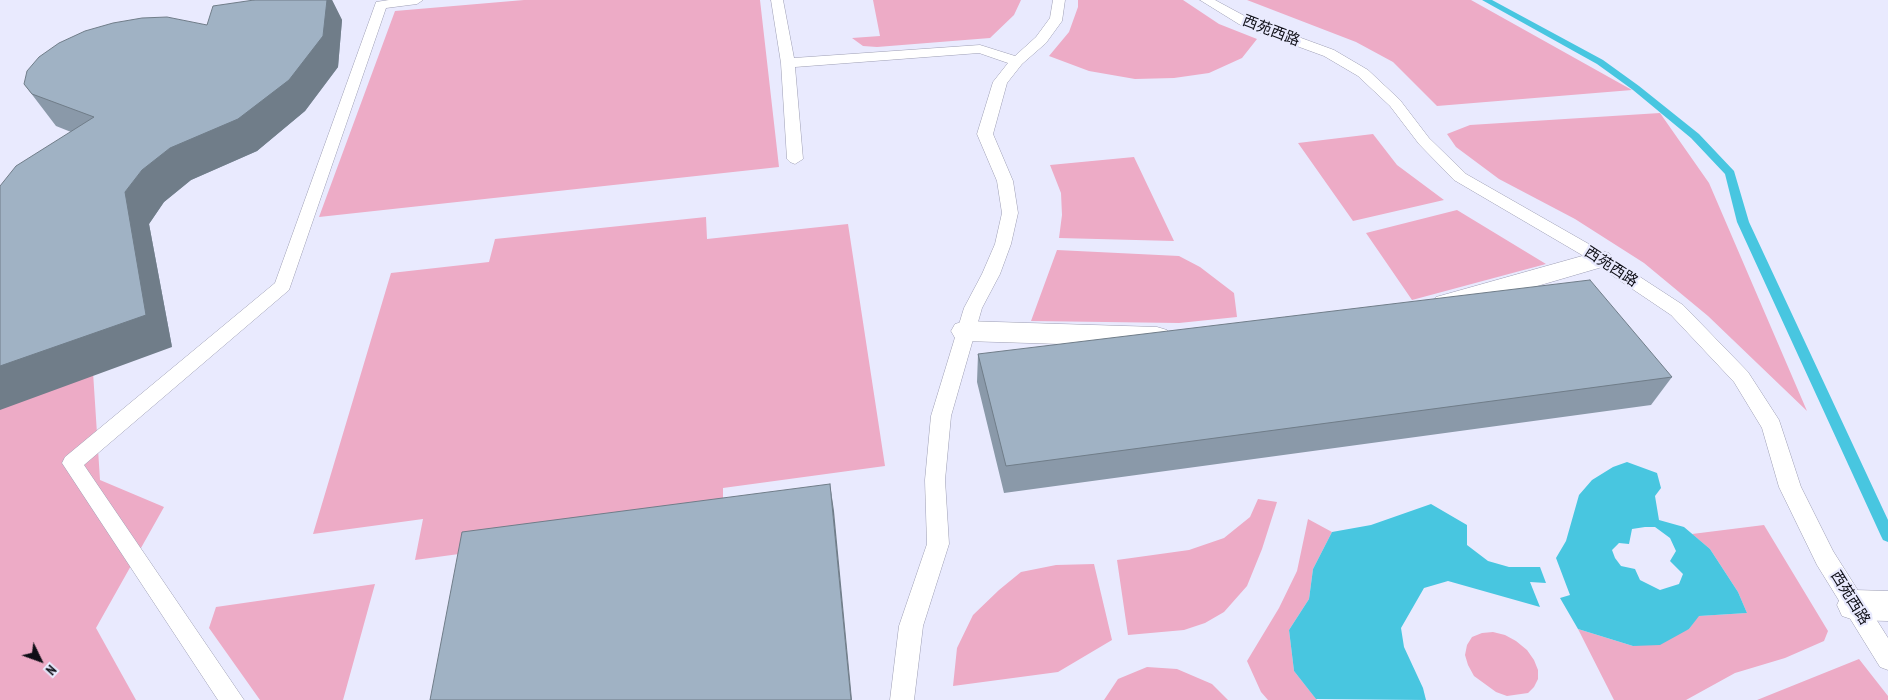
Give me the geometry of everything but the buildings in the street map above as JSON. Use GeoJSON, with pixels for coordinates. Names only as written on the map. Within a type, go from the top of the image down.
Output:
{"type":"FeatureCollection","features":[{"type":"Feature","properties":{"kind":"street"},"geometry":{"type":"LineString","coordinates":[[1422,310],[1600,259]]}},
{"type":"Feature","properties":{"kind":"street"},"geometry":{"type":"LineString","coordinates":[[965,331],[1148,338],[1185,335]]}},
{"type":"Feature","properties":{"kind":"street"},"geometry":{"type":"LineString","coordinates":[[1854,605],[1888,606]]}},
{"type":"Feature","properties":{"kind":"lane"},"geometry":{"type":"LineString","coordinates":[[232,700],[72,463],[283,286],[381,5],[417,0]]}},
{"type":"Feature","properties":{"kind":"lane"},"geometry":{"type":"LineString","coordinates":[[778,0],[788,63],[795,159]]}},
{"type":"Feature","properties":{"kind":"lane"},"geometry":{"type":"LineString","coordinates":[[902,700],[911,626],[938,544],[935,480],[941,416],[972,308],[991,274],[1003,244],[1010,213],[1005,181],[986,134],[1000,82],[1017,61],[1041,40],[1057,18],[1059,0]]}},
{"type":"Feature","properties":{"kind":"lane","name":"西苑西路"},"geometry":{"type":"LineString","coordinates":[[1206,0],[1247,23],[1329,53],[1363,73],[1395,103],[1424,141],[1460,177],[1600,259],[1677,310],[1741,377],[1772,426],[1790,487],[1825,558],[1888,659]]}},
{"type":"Feature","properties":{"kind":"lane"},"geometry":{"type":"LineString","coordinates":[[788,63],[980,49],[1017,61]]}},
{"type":"Feature","properties":{"kind":"shaded area"},"geometry":{"type":"Polygon","coordinates":[[[524,0],[760,0],[779,167],[319,217],[395,11],[524,0]]]}},
{"type":"Feature","properties":{"kind":"shaded area"},"geometry":{"type":"Polygon","coordinates":[[[873,0],[1021,0],[1014,15],[990,38],[877,47],[863,46],[852,38],[880,36],[873,0]]]}},
{"type":"Feature","properties":{"kind":"shaded area"},"geometry":{"type":"Polygon","coordinates":[[[1078,0],[1183,0],[1219,24],[1257,39],[1242,58],[1209,73],[1174,78],[1135,79],[1089,71],[1049,56],[1069,32],[1078,7],[1078,0]]]}},
{"type":"Feature","properties":{"kind":"shaded area"},"geometry":{"type":"Polygon","coordinates":[[[1247,0],[1471,0],[1632,90],[1437,106],[1393,62],[1356,42],[1247,0]]]}},
{"type":"Feature","properties":{"kind":"shaded area"},"geometry":{"type":"Polygon","coordinates":[[[1660,113],[1709,183],[1807,411],[1708,316],[1644,263],[1575,219],[1499,179],[1456,147],[1447,134],[1470,125],[1660,113]]]}},
{"type":"Feature","properties":{"kind":"shaded area"},"geometry":{"type":"Polygon","coordinates":[[[1373,134],[1397,165],[1444,200],[1353,221],[1298,143],[1373,134]]]}},
{"type":"Feature","properties":{"kind":"shaded area"},"geometry":{"type":"Polygon","coordinates":[[[1134,157],[1174,241],[1059,238],[1062,215],[1061,193],[1050,165],[1134,157]]]}},
{"type":"Feature","properties":{"kind":"shaded area"},"geometry":{"type":"Polygon","coordinates":[[[1457,210],[1546,264],[1412,300],[1366,233],[1457,210]]]}},
{"type":"Feature","properties":{"kind":"shaded area"},"geometry":{"type":"Polygon","coordinates":[[[706,217],[707,239],[848,224],[885,466],[723,488],[723,518],[415,560],[423,519],[313,534],[391,273],[489,262],[495,239],[706,217]]]}},
{"type":"Feature","properties":{"kind":"shaded area"},"geometry":{"type":"Polygon","coordinates":[[[1057,250],[1179,256],[1200,267],[1234,293],[1237,317],[1179,323],[1031,321],[1057,250]]]}},
{"type":"Feature","properties":{"kind":"shaded area"},"geometry":{"type":"Polygon","coordinates":[[[93,372],[100,480],[164,507],[96,628],[136,700],[0,700],[0,391],[93,372]]]}},
{"type":"Feature","properties":{"kind":"shaded area"},"geometry":{"type":"Polygon","coordinates":[[[1258,499],[1277,502],[1262,549],[1247,586],[1224,612],[1205,623],[1184,630],[1128,635],[1117,560],[1189,550],[1224,538],[1250,517],[1258,499]]]}},
{"type":"Feature","properties":{"kind":"shaded area"},"geometry":{"type":"Polygon","coordinates":[[[1308,519],[1332,532],[1313,569],[1309,599],[1289,630],[1294,671],[1317,700],[1268,700],[1261,692],[1247,661],[1279,608],[1297,571],[1308,519]]]}},
{"type":"Feature","properties":{"kind":"shaded area"},"geometry":{"type":"Polygon","coordinates":[[[1764,525],[1828,631],[1824,641],[1785,658],[1735,673],[1686,700],[1614,700],[1578,629],[1633,646],[1689,629],[1698,616],[1747,613],[1738,592],[1710,549],[1692,534],[1764,525]]]}},
{"type":"Feature","properties":{"kind":"shaded area"},"geometry":{"type":"Polygon","coordinates":[[[1094,564],[1112,640],[1058,672],[953,686],[957,648],[973,615],[999,590],[1021,572],[1056,565],[1094,564]]]}},
{"type":"Feature","properties":{"kind":"shaded area"},"geometry":{"type":"Polygon","coordinates":[[[375,584],[343,700],[260,700],[209,628],[216,607],[375,584]]]}},
{"type":"Feature","properties":{"kind":"shaded area"},"geometry":{"type":"Polygon","coordinates":[[[1493,632],[1505,635],[1516,641],[1527,650],[1534,660],[1538,670],[1538,679],[1528,693],[1507,696],[1496,692],[1474,676],[1465,655],[1467,645],[1472,637],[1482,633],[1493,632]]]}},
{"type":"Feature","properties":{"kind":"shaded area"},"geometry":{"type":"Polygon","coordinates":[[[1859,659],[1888,696],[1888,700],[1757,700],[1859,659]]]}},
{"type":"Feature","properties":{"kind":"shaded area"},"geometry":{"type":"Polygon","coordinates":[[[1147,667],[1177,669],[1212,684],[1228,700],[1104,700],[1118,679],[1147,667]]]}},
{"type":"Feature","properties":{"kind":"water"},"geometry":{"type":"Polygon","coordinates":[[[1627,462],[1657,473],[1661,488],[1655,496],[1659,520],[1684,527],[1710,549],[1738,592],[1747,613],[1699,616],[1689,629],[1660,645],[1633,646],[1578,629],[1560,598],[1570,595],[1556,558],[1566,541],[1579,495],[1592,480],[1613,467],[1627,462]],[[1655,527],[1632,529],[1629,544],[1619,543],[1612,550],[1621,566],[1635,569],[1640,580],[1660,590],[1679,584],[1683,574],[1670,561],[1676,551],[1670,538],[1655,527]]]}},
{"type":"Feature","properties":{"kind":"water"},"geometry":{"type":"Polygon","coordinates":[[[1431,504],[1467,525],[1467,545],[1488,561],[1509,567],[1540,567],[1546,583],[1530,582],[1540,607],[1448,581],[1424,588],[1401,628],[1404,647],[1423,688],[1426,700],[1316,699],[1294,671],[1289,630],[1309,599],[1313,569],[1332,532],[1371,525],[1431,504]]]}},
{"type":"Feature","properties":{"kind":"waterway"},"geometry":{"type":"LineString","coordinates":[[1486,0],[1600,62],[1636,88],[1695,136],[1730,173],[1743,222],[1888,536]]}}]}
